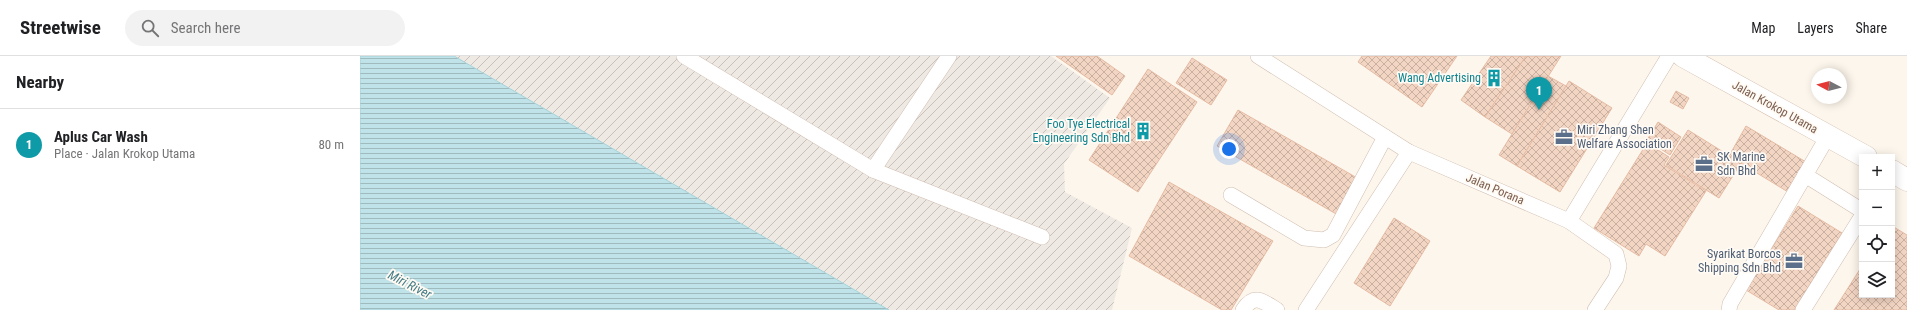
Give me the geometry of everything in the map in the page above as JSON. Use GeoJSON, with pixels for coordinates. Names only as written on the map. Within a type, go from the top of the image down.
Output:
{"type":"FeatureCollection","features":[{"type":"Feature","properties":{"kind":"street","name":"Jalan Krokop Utama"},"geometry":{"type":"LineString","coordinates":[[1683,56],[1861,154]]}},
{"type":"Feature","properties":{"kind":"street"},"geometry":{"type":"LineString","coordinates":[[1895,173],[1907,180]]}},
{"type":"Feature","properties":{"kind":"lane"},"geometry":{"type":"LineString","coordinates":[[684,56],[873,170],[1042,237]]}},
{"type":"Feature","properties":{"kind":"lane"},"geometry":{"type":"LineString","coordinates":[[873,170],[949,56]]}},
{"type":"Feature","properties":{"kind":"lane","name":"Jalan Porana"},"geometry":{"type":"LineString","coordinates":[[1258,56],[1409,152],[1569,221],[1616,254],[1619,266],[1616,278],[1595,310]]}},
{"type":"Feature","properties":{"kind":"lane"},"geometry":{"type":"LineString","coordinates":[[1569,221],[1669,56]]}},
{"type":"Feature","properties":{"kind":"lane"},"geometry":{"type":"LineString","coordinates":[[1729,310],[1730,304],[1828,136]]}},
{"type":"Feature","properties":{"kind":"lane"},"geometry":{"type":"LineString","coordinates":[[1231,195],[1304,238],[1324,240],[1333,235],[1385,137]]}},
{"type":"Feature","properties":{"kind":"lane"},"geometry":{"type":"LineString","coordinates":[[1306,310],[1409,152]]}},
{"type":"Feature","properties":{"kind":"lane"},"geometry":{"type":"LineString","coordinates":[[1804,175],[1859,209]]}},
{"type":"Feature","properties":{"kind":"lane"},"geometry":{"type":"LineString","coordinates":[[1803,310],[1859,220]]}},
{"type":"Feature","properties":{"kind":"lane"},"geometry":{"type":"LineString","coordinates":[[1243,310],[1247,304],[1254,299],[1262,300],[1277,310]]}},
{"type":"Feature","properties":{"kind":"shaded area"},"geometry":{"type":"Polygon","coordinates":[[[454,56],[1051,56],[1110,98],[1064,164],[1065,192],[1132,228],[1112,310],[889,310],[454,56]]]}},
{"type":"Feature","properties":{"kind":"water","name":"Miri River"},"geometry":{"type":"Polygon","coordinates":[[[360,56],[454,56],[889,310],[360,310],[360,56]]]}},
{"type":"Feature","properties":{"kind":"building"},"geometry":{"type":"Polygon","coordinates":[[[1056,56],[1097,56],[1125,76],[1112,95],[1056,56]]]}},
{"type":"Feature","properties":{"kind":"building"},"geometry":{"type":"Polygon","coordinates":[[[1362,56],[1457,56],[1422,107],[1358,62],[1362,56]]]}},
{"type":"Feature","properties":{"kind":"building","name":"Wang Advertising"},"geometry":{"type":"Polygon","coordinates":[[[1491,56],[1526,56],[1485,117],[1461,100],[1491,56]]]}},
{"type":"Feature","properties":{"kind":"building"},"geometry":{"type":"Polygon","coordinates":[[[1526,56],[1561,56],[1512,134],[1485,117],[1526,56]]]}},
{"type":"Feature","properties":{"kind":"building"},"geometry":{"type":"Polygon","coordinates":[[[1192,58],[1227,80],[1211,105],[1176,83],[1192,58]]]}},
{"type":"Feature","properties":{"kind":"building","name":"Foo Tye Electrical Engineering Sdn Bhd"},"geometry":{"type":"Polygon","coordinates":[[[1148,69],[1197,102],[1138,192],[1089,160],[1148,69]]]}},
{"type":"Feature","properties":{"kind":"building"},"geometry":{"type":"Polygon","coordinates":[[[1548,76],[1566,86],[1517,166],[1499,155],[1548,76]]]}},
{"type":"Feature","properties":{"kind":"building","name":"Miri Zhang Shen Welfare Association"},"geometry":{"type":"Polygon","coordinates":[[[1569,81],[1612,108],[1560,192],[1517,166],[1569,81]]]}},
{"type":"Feature","properties":{"kind":"building"},"geometry":{"type":"Polygon","coordinates":[[[1676,91],[1689,98],[1683,109],[1670,102],[1676,91]]]}},
{"type":"Feature","properties":{"kind":"building"},"geometry":{"type":"Polygon","coordinates":[[[1238,110],[1359,179],[1338,215],[1217,146],[1238,110]]]}},
{"type":"Feature","properties":{"kind":"building"},"geometry":{"type":"Polygon","coordinates":[[[1658,122],[1681,137],[1670,155],[1647,140],[1658,122]]]}},
{"type":"Feature","properties":{"kind":"building"},"geometry":{"type":"Polygon","coordinates":[[[1746,126],[1806,162],[1788,192],[1729,156],[1746,126]]]}},
{"type":"Feature","properties":{"kind":"building","name":"SK Marine Sdn Bhd"},"geometry":{"type":"Polygon","coordinates":[[[1688,130],[1741,163],[1719,198],[1666,165],[1688,130]]]}},
{"type":"Feature","properties":{"kind":"building"},"geometry":{"type":"Polygon","coordinates":[[[1647,143],[1669,157],[1664,165],[1706,191],[1665,256],[1646,244],[1639,256],[1594,228],[1647,143]]]}},
{"type":"Feature","properties":{"kind":"building"},"geometry":{"type":"Polygon","coordinates":[[[1169,182],[1273,241],[1231,310],[1222,310],[1129,256],[1169,182]]]}},
{"type":"Feature","properties":{"kind":"building","name":"Syarikat Borcos Shipping Sdn Bhd"},"geometry":{"type":"Polygon","coordinates":[[[1798,206],[1842,233],[1794,310],[1779,310],[1746,290],[1798,206]]]}},
{"type":"Feature","properties":{"kind":"building"},"geometry":{"type":"Polygon","coordinates":[[[1394,218],[1430,241],[1390,306],[1354,283],[1394,218]]]}},
{"type":"Feature","properties":{"kind":"building"},"geometry":{"type":"Polygon","coordinates":[[[1895,228],[1907,235],[1907,310],[1834,310],[1859,271],[1859,298],[1895,298],[1895,228]]]}},
{"type":"Feature","properties":{"kind":"place","name":"Wang Advertising"},"geometry":{"type":"Point","coordinates":[1494,78]}},
{"type":"Feature","properties":{"kind":"place","name":"Aplus Car Wash"},"geometry":{"type":"Point","coordinates":[1539,110]}},
{"type":"Feature","properties":{"kind":"place","name":"Foo Tye Electrical Engineering Sdn Bhd"},"geometry":{"type":"Point","coordinates":[1143,131]}},
{"type":"Feature","properties":{"kind":"place","name":"Miri Zhang Shen Welfare Association"},"geometry":{"type":"Point","coordinates":[1564,137]}},
{"type":"Feature","properties":{"kind":"place","name":"SK Marine Sdn Bhd"},"geometry":{"type":"Point","coordinates":[1704,164]}},
{"type":"Feature","properties":{"kind":"place","name":"Syarikat Borcos Shipping Sdn Bhd"},"geometry":{"type":"Point","coordinates":[1794,261]}}]}
